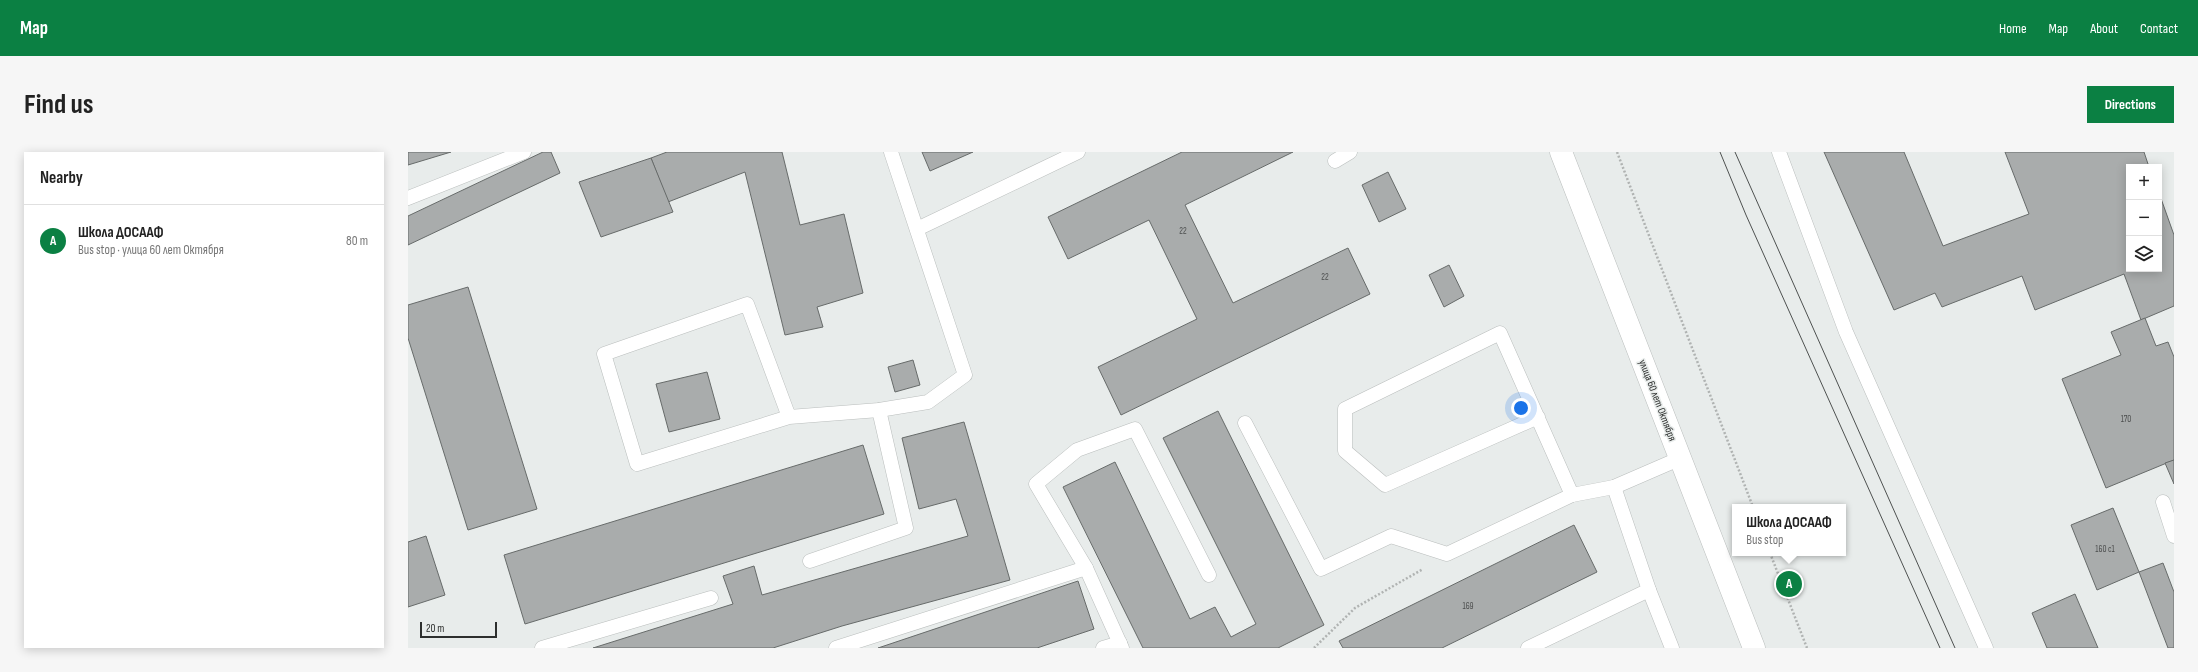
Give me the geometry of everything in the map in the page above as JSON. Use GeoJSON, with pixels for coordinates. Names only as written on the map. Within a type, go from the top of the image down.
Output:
{"type":"FeatureCollection","features":[{"type":"Feature","properties":{"kind":"main road","name":"улица 60 лет Октября"},"geometry":{"type":"LineString","coordinates":[[1561,152],[1754,648]]}},
{"type":"Feature","properties":{"kind":"lane"},"geometry":{"type":"LineString","coordinates":[[408,198],[524,152]]}},
{"type":"Feature","properties":{"kind":"lane"},"geometry":{"type":"LineString","coordinates":[[789,417],[747,304],[604,354],[637,464],[789,417],[879,410],[928,402],[966,375],[891,152]]}},
{"type":"Feature","properties":{"kind":"lane"},"geometry":{"type":"LineString","coordinates":[[917,229],[1078,152]]}},
{"type":"Feature","properties":{"kind":"lane"},"geometry":{"type":"LineString","coordinates":[[1335,161],[1350,152]]}},
{"type":"Feature","properties":{"kind":"lane"},"geometry":{"type":"LineString","coordinates":[[1778,152],[1846,332],[1986,648]]}},
{"type":"Feature","properties":{"kind":"lane"},"geometry":{"type":"LineString","coordinates":[[1538,417],[1385,485],[1345,451],[1345,409],[1500,333],[1538,417],[1572,495]]}},
{"type":"Feature","properties":{"kind":"lane"},"geometry":{"type":"LineString","coordinates":[[810,561],[906,528],[879,410]]}},
{"type":"Feature","properties":{"kind":"lane"},"geometry":{"type":"LineString","coordinates":[[1245,423],[1321,569],[1390,536],[1447,554],[1572,495],[1614,487],[1681,458]]}},
{"type":"Feature","properties":{"kind":"lane"},"geometry":{"type":"LineString","coordinates":[[1103,648],[1121,645],[1086,568],[1036,484],[1077,450],[1135,429],[1209,575]]}},
{"type":"Feature","properties":{"kind":"lane"},"geometry":{"type":"LineString","coordinates":[[1614,487],[1648,590],[1672,648]]}},
{"type":"Feature","properties":{"kind":"lane"},"geometry":{"type":"LineString","coordinates":[[2163,502],[2174,536]]}},
{"type":"Feature","properties":{"kind":"lane"},"geometry":{"type":"LineString","coordinates":[[836,648],[1086,568]]}},
{"type":"Feature","properties":{"kind":"lane"},"geometry":{"type":"LineString","coordinates":[[1528,648],[1648,590]]}},
{"type":"Feature","properties":{"kind":"lane"},"geometry":{"type":"LineString","coordinates":[[542,648],[711,598]]}},
{"type":"Feature","properties":{"kind":"path"},"geometry":{"type":"LineString","coordinates":[[1617,152],[1752,504]]}},
{"type":"Feature","properties":{"kind":"path"},"geometry":{"type":"LineString","coordinates":[[1314,648],[1355,608],[1447,554]]}},
{"type":"Feature","properties":{"kind":"path"},"geometry":{"type":"LineString","coordinates":[[1771,556],[1807,648]]}},
{"type":"Feature","properties":{"kind":"building"},"geometry":{"type":"Polygon","coordinates":[[[408,152],[451,152],[408,165],[408,152]]]}},
{"type":"Feature","properties":{"kind":"building"},"geometry":{"type":"Polygon","coordinates":[[[543,152],[551,152],[560,173],[408,245],[408,216],[543,152]]]}},
{"type":"Feature","properties":{"kind":"building"},"geometry":{"type":"Polygon","coordinates":[[[667,152],[782,152],[800,225],[844,214],[863,293],[817,307],[823,327],[785,335],[745,172],[668,202],[651,158],[667,152]]]}},
{"type":"Feature","properties":{"kind":"building"},"geometry":{"type":"Polygon","coordinates":[[[922,152],[973,152],[930,171],[922,152]]]}},
{"type":"Feature","properties":{"kind":"building"},"geometry":{"type":"Polygon","coordinates":[[[1182,152],[1293,152],[1185,205],[1233,303],[1348,248],[1370,294],[1121,415],[1098,367],[1197,319],[1149,220],[1068,259],[1048,217],[1182,152]]]}},
{"type":"Feature","properties":{"kind":"building"},"geometry":{"type":"Polygon","coordinates":[[[1824,152],[1904,152],[1943,246],[2029,214],[2005,152],[2144,152],[2148,164],[2126,164],[2126,272],[2162,272],[2162,201],[2174,235],[2174,306],[2141,320],[2124,274],[2035,310],[2022,276],[1942,307],[1935,293],[1894,310],[1824,152]]]}},
{"type":"Feature","properties":{"kind":"building"},"geometry":{"type":"Polygon","coordinates":[[[651,158],[673,212],[601,237],[579,182],[651,158]]]}},
{"type":"Feature","properties":{"kind":"building"},"geometry":{"type":"Polygon","coordinates":[[[1388,172],[1406,209],[1379,222],[1362,185],[1388,172]]]}},
{"type":"Feature","properties":{"kind":"building"},"geometry":{"type":"Polygon","coordinates":[[[1449,265],[1464,296],[1444,307],[1429,275],[1449,265]]]}},
{"type":"Feature","properties":{"kind":"building"},"geometry":{"type":"Polygon","coordinates":[[[468,287],[537,509],[468,530],[408,338],[408,305],[468,287]]]}},
{"type":"Feature","properties":{"kind":"building"},"geometry":{"type":"Polygon","coordinates":[[[2145,318],[2156,346],[2168,342],[2174,357],[2174,460],[2106,488],[2062,379],[2121,355],[2111,332],[2145,318]]]}},
{"type":"Feature","properties":{"kind":"building"},"geometry":{"type":"Polygon","coordinates":[[[913,360],[920,385],[895,392],[888,367],[913,360]]]}},
{"type":"Feature","properties":{"kind":"building"},"geometry":{"type":"Polygon","coordinates":[[[707,372],[720,419],[669,432],[656,384],[707,372]]]}},
{"type":"Feature","properties":{"kind":"building"},"geometry":{"type":"Polygon","coordinates":[[[1218,411],[1324,625],[1278,648],[1143,648],[1063,487],[1115,462],[1190,619],[1215,607],[1231,637],[1256,624],[1163,438],[1218,411]]]}},
{"type":"Feature","properties":{"kind":"building"},"geometry":{"type":"Polygon","coordinates":[[[964,422],[1010,580],[842,626],[773,648],[593,648],[733,604],[723,576],[754,566],[762,595],[968,536],[956,499],[919,509],[902,438],[964,422]]]}},
{"type":"Feature","properties":{"kind":"building"},"geometry":{"type":"Polygon","coordinates":[[[863,445],[884,514],[525,624],[504,555],[863,445]]]}},
{"type":"Feature","properties":{"kind":"building"},"geometry":{"type":"Polygon","coordinates":[[[2174,460],[2174,484],[2165,463],[2174,460]]]}},
{"type":"Feature","properties":{"kind":"building"},"geometry":{"type":"Polygon","coordinates":[[[2113,508],[2139,572],[2097,590],[2071,525],[2113,508]]]}},
{"type":"Feature","properties":{"kind":"building"},"geometry":{"type":"Polygon","coordinates":[[[1574,525],[1597,572],[1442,648],[1343,648],[1339,641],[1574,525]]]}},
{"type":"Feature","properties":{"kind":"building"},"geometry":{"type":"Polygon","coordinates":[[[426,536],[445,595],[408,607],[408,542],[426,536]]]}},
{"type":"Feature","properties":{"kind":"building"},"geometry":{"type":"Polygon","coordinates":[[[2163,563],[2174,592],[2174,648],[2168,648],[2139,572],[2163,563]]]}},
{"type":"Feature","properties":{"kind":"building"},"geometry":{"type":"Polygon","coordinates":[[[1078,581],[1094,629],[1037,648],[878,648],[1078,581]]]}},
{"type":"Feature","properties":{"kind":"building"},"geometry":{"type":"Polygon","coordinates":[[[2075,594],[2098,648],[2047,648],[2032,613],[2075,594]]]}},
{"type":"Feature","properties":{"kind":"tram line"},"geometry":{"type":"LineString","coordinates":[[1720,152],[1746,215],[1940,648]]}},
{"type":"Feature","properties":{"kind":"tram line"},"geometry":{"type":"LineString","coordinates":[[1735,152],[1955,648]]}},
{"type":"Feature","properties":{"kind":"place","name":"Школа ДОСААФ"},"geometry":{"type":"Point","coordinates":[1789,584]}}]}
